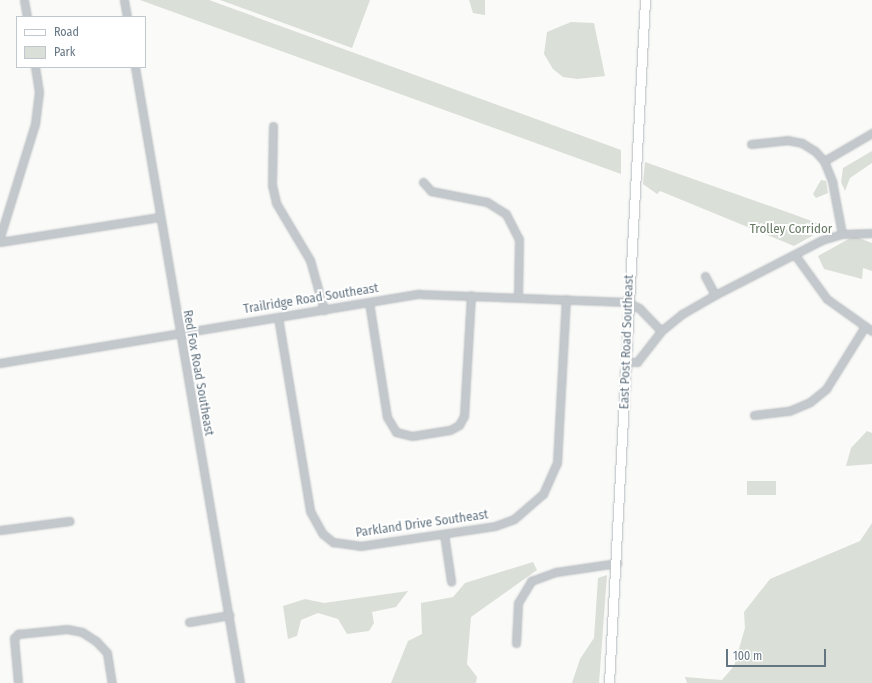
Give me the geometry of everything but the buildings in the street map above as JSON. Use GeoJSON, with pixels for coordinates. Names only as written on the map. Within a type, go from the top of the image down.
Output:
{"type":"FeatureCollection","features":[{"type":"Feature","properties":{"kind":"main road","name":"East Post Road Southeast"},"geometry":{"type":"LineString","coordinates":[[609,683],[617,563],[627,362],[628,302],[645,0]]}},
{"type":"Feature","properties":{"kind":"street"},"geometry":{"type":"LineString","coordinates":[[24,0],[27,16]]}},
{"type":"Feature","properties":{"kind":"street"},"geometry":{"type":"LineString","coordinates":[[124,0],[127,16]]}},
{"type":"Feature","properties":{"kind":"street"},"geometry":{"type":"LineString","coordinates":[[0,237],[36,118],[38,92],[35,68]]}},
{"type":"Feature","properties":{"kind":"street","name":"Red Fox Road Southeast"},"geometry":{"type":"LineString","coordinates":[[135,68],[159,217],[240,683]]}},
{"type":"Feature","properties":{"kind":"street"},"geometry":{"type":"LineString","coordinates":[[273,126],[272,185],[276,203],[310,260],[324,310]]}},
{"type":"Feature","properties":{"kind":"street"},"geometry":{"type":"LineString","coordinates":[[824,161],[872,133]]}},
{"type":"Feature","properties":{"kind":"street"},"geometry":{"type":"LineString","coordinates":[[750,144],[787,140],[802,143],[824,161],[832,181],[842,234]]}},
{"type":"Feature","properties":{"kind":"street"},"geometry":{"type":"LineString","coordinates":[[422,182],[431,191],[487,202],[506,214],[519,239],[518,297]]}},
{"type":"Feature","properties":{"kind":"street"},"geometry":{"type":"LineString","coordinates":[[0,242],[159,217]]}},
{"type":"Feature","properties":{"kind":"street"},"geometry":{"type":"LineString","coordinates":[[627,362],[637,362],[661,331],[682,314],[714,295],[795,255],[842,234],[872,232]]}},
{"type":"Feature","properties":{"kind":"street"},"geometry":{"type":"LineString","coordinates":[[795,255],[826,299],[864,328],[872,331]]}},
{"type":"Feature","properties":{"kind":"street"},"geometry":{"type":"LineString","coordinates":[[705,276],[714,295]]}},
{"type":"Feature","properties":{"kind":"street","name":"Trailridge Road Southeast"},"geometry":{"type":"LineString","coordinates":[[0,363],[418,294],[628,302]]}},
{"type":"Feature","properties":{"kind":"street"},"geometry":{"type":"LineString","coordinates":[[369,302],[387,417],[396,432],[412,436],[450,430],[459,425],[464,416],[471,295]]}},
{"type":"Feature","properties":{"kind":"street","name":"Parkland Drive Southeast"},"geometry":{"type":"LineString","coordinates":[[278,317],[310,511],[323,534],[340,544],[360,546],[496,526],[514,519],[531,507],[552,481],[559,448],[566,300]]}},
{"type":"Feature","properties":{"kind":"street"},"geometry":{"type":"LineString","coordinates":[[628,302],[639,308],[661,331]]}},
{"type":"Feature","properties":{"kind":"street"},"geometry":{"type":"LineString","coordinates":[[754,415],[789,411],[810,402],[826,390],[864,328]]}},
{"type":"Feature","properties":{"kind":"street"},"geometry":{"type":"LineString","coordinates":[[0,530],[69,521]]}},
{"type":"Feature","properties":{"kind":"street"},"geometry":{"type":"LineString","coordinates":[[444,534],[452,580]]}},
{"type":"Feature","properties":{"kind":"street"},"geometry":{"type":"LineString","coordinates":[[516,643],[518,603],[531,581],[556,572],[617,563]]}},
{"type":"Feature","properties":{"kind":"street"},"geometry":{"type":"LineString","coordinates":[[189,622],[229,615]]}},
{"type":"Feature","properties":{"kind":"street"},"geometry":{"type":"LineString","coordinates":[[18,683],[14,638],[18,634],[67,629],[82,632],[100,645],[107,653],[112,683]]}},
{"type":"Feature","properties":{"kind":"green space"},"geometry":{"type":"Polygon","coordinates":[[[140,0],[209,0],[621,150],[621,174],[140,0]]]}},
{"type":"Feature","properties":{"kind":"green space"},"geometry":{"type":"Polygon","coordinates":[[[220,0],[370,0],[352,48],[220,0]]]}},
{"type":"Feature","properties":{"kind":"green space"},"geometry":{"type":"Polygon","coordinates":[[[469,0],[485,0],[485,15],[473,13],[469,0]]]}},
{"type":"Feature","properties":{"kind":"green space"},"geometry":{"type":"Polygon","coordinates":[[[571,22],[594,23],[605,76],[577,79],[563,77],[553,69],[544,54],[547,32],[571,22]]]}},
{"type":"Feature","properties":{"kind":"green space"},"geometry":{"type":"Polygon","coordinates":[[[872,151],[872,163],[850,178],[845,191],[841,182],[843,168],[872,151]]]}},
{"type":"Feature","properties":{"kind":"green space","name":"Trolley Corridor"},"geometry":{"type":"Polygon","coordinates":[[[645,162],[828,227],[794,246],[660,191],[657,194],[643,184],[645,162]]]}},
{"type":"Feature","properties":{"kind":"green space"},"geometry":{"type":"Polygon","coordinates":[[[821,180],[826,181],[828,193],[816,198],[813,194],[821,180]]]}},
{"type":"Feature","properties":{"kind":"green space","name":"Trolley Corridor"},"geometry":{"type":"Polygon","coordinates":[[[854,236],[872,243],[872,271],[863,268],[862,279],[824,269],[818,256],[854,236]]]}},
{"type":"Feature","properties":{"kind":"green space"},"geometry":{"type":"Polygon","coordinates":[[[867,431],[872,433],[872,464],[846,466],[851,448],[867,431]]]}},
{"type":"Feature","properties":{"kind":"green space"},"geometry":{"type":"Polygon","coordinates":[[[747,481],[776,481],[776,495],[747,495],[747,481]]]}},
{"type":"Feature","properties":{"kind":"green space"},"geometry":{"type":"Polygon","coordinates":[[[872,523],[872,683],[687,683],[685,677],[722,680],[734,666],[745,628],[744,612],[770,579],[860,541],[872,523]]]}},
{"type":"Feature","properties":{"kind":"green space"},"geometry":{"type":"Polygon","coordinates":[[[533,562],[537,570],[471,617],[467,664],[477,677],[476,683],[391,683],[408,641],[422,634],[421,603],[453,597],[465,583],[533,562]]]}},
{"type":"Feature","properties":{"kind":"green space"},"geometry":{"type":"Polygon","coordinates":[[[607,575],[599,683],[572,683],[580,659],[594,638],[598,578],[607,575]]]}},
{"type":"Feature","properties":{"kind":"green space"},"geometry":{"type":"Polygon","coordinates":[[[408,591],[396,607],[372,612],[374,623],[369,631],[347,634],[338,619],[318,613],[301,620],[297,636],[288,639],[283,606],[305,599],[324,603],[408,591]]]}}]}
